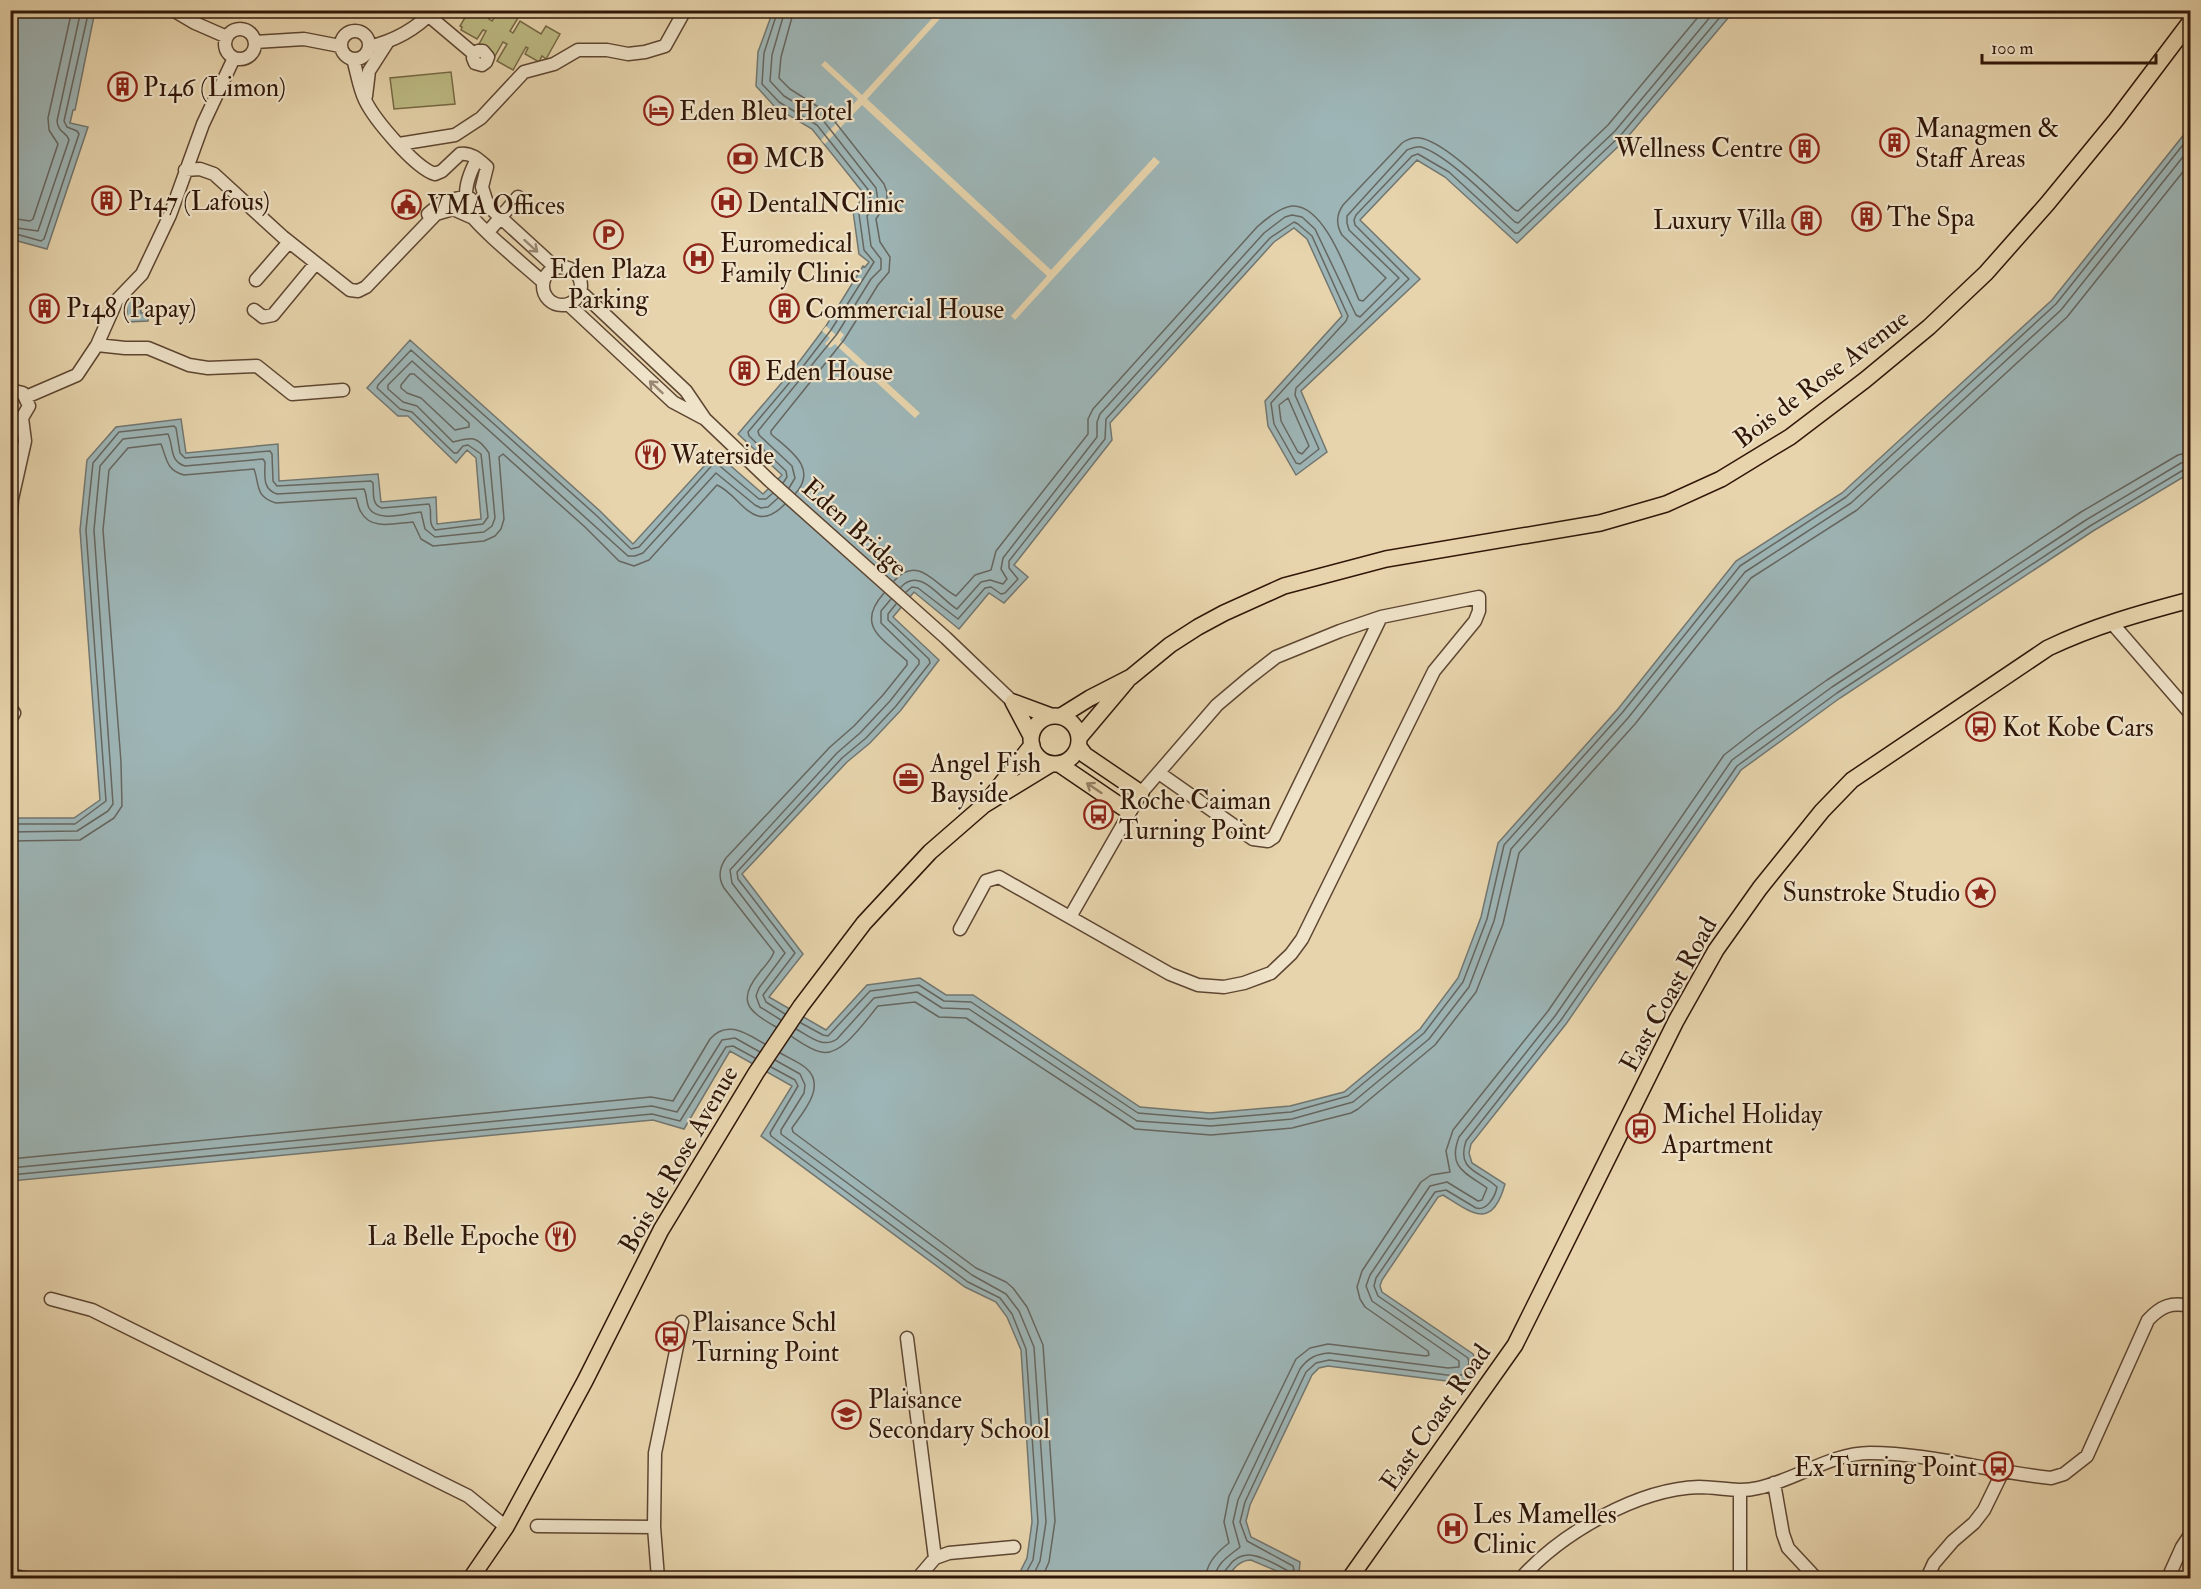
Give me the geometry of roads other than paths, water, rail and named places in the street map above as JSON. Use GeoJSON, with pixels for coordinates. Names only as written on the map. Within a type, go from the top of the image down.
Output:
{"type":"FeatureCollection","features":[{"type":"Feature","properties":{"kind":"main road","name":"Bois de Rose Avenue"},"geometry":{"type":"LineString","coordinates":[[1079,742],[1131,677],[1170,645],[1224,613],[1284,586],[1386,559],[1600,523],[1666,504],[1721,479],[1770,449],[1874,372],[1929,327],[1986,273],[2047,204],[2109,128],[2190,22]]}},
{"type":"Feature","properties":{"kind":"main road","name":"East Coast Road"},"geometry":{"type":"LineString","coordinates":[[1350,1578],[1515,1345],[1676,1021],[1716,950],[1778,864],[1822,811],[1852,780],[2048,648],[2111,622],[2190,600]]}},
{"type":"Feature","properties":{"kind":"main road","name":"Bois de Rose Avenue"},"geometry":{"type":"LineString","coordinates":[[1056,716],[1131,677]]}},
{"type":"Feature","properties":{"kind":"main road"},"geometry":{"type":"LineString","coordinates":[[1013,702],[1073,724],[1085,755],[1141,793]]}},
{"type":"Feature","properties":{"kind":"main road"},"geometry":{"type":"LineString","coordinates":[[1013,702],[1039,758],[1055,764],[1128,812]]}},
{"type":"Feature","properties":{"kind":"main road"},"geometry":{"type":"LineString","coordinates":[[1032,741],[1040,721],[1056,716]]}},
{"type":"Feature","properties":{"kind":"main road","name":"Bois de Rose Avenue"},"geometry":{"type":"LineString","coordinates":[[984,805],[1032,741]]}},
{"type":"Feature","properties":{"kind":"main road"},"geometry":{"type":"LineString","coordinates":[[1055,764],[1071,758],[1079,742]]}},
{"type":"Feature","properties":{"kind":"main road","name":"Bois de Rose Avenue"},"geometry":{"type":"LineString","coordinates":[[471,1578],[506,1527],[585,1381],[661,1230],[756,1073],[801,1006],[864,923],[930,852],[984,805],[1055,764]]}},
{"type":"Feature","properties":{"kind":"street"},"geometry":{"type":"LineString","coordinates":[[173,10],[227,37]]}},
{"type":"Feature","properties":{"kind":"street"},"geometry":{"type":"LineString","coordinates":[[399,144],[455,135],[481,118],[524,72],[554,64],[578,50],[607,50],[628,54],[664,46],[681,12]]}},
{"type":"Feature","properties":{"kind":"street"},"geometry":{"type":"LineString","coordinates":[[369,47],[387,43],[412,30],[431,13],[474,54]]}},
{"type":"Feature","properties":{"kind":"street"},"geometry":{"type":"LineString","coordinates":[[240,29],[250,33],[255,42],[251,55],[243,59],[234,58],[227,51],[227,37],[240,29]]}},
{"type":"Feature","properties":{"kind":"street"},"geometry":{"type":"LineString","coordinates":[[355,30],[364,34],[369,42],[365,55],[353,59],[345,55],[340,46],[346,33],[355,30]]}},
{"type":"Feature","properties":{"kind":"street"},"geometry":{"type":"LineString","coordinates":[[255,42],[304,39],[340,46]]}},
{"type":"Feature","properties":{"kind":"street"},"geometry":{"type":"LineString","coordinates":[[365,100],[369,71],[387,43]]}},
{"type":"Feature","properties":{"kind":"street"},"geometry":{"type":"LineString","coordinates":[[26,397],[77,375],[97,345],[117,300],[142,274],[170,215],[203,124],[234,58]]}},
{"type":"Feature","properties":{"kind":"street"},"geometry":{"type":"LineString","coordinates":[[353,59],[365,100],[386,131],[428,172],[435,174],[441,171],[460,154],[469,153],[482,163]]}},
{"type":"Feature","properties":{"kind":"street"},"geometry":{"type":"LineString","coordinates":[[471,217],[466,196],[469,175],[482,163]]}},
{"type":"Feature","properties":{"kind":"street"},"geometry":{"type":"LineString","coordinates":[[482,163],[482,187],[488,206]]}},
{"type":"Feature","properties":{"kind":"street"},"geometry":{"type":"LineString","coordinates":[[185,170],[200,169],[214,174],[289,242],[350,290],[358,291],[366,287],[436,214],[453,209],[471,217],[543,282]]}},
{"type":"Feature","properties":{"kind":"street"},"geometry":{"type":"LineString","coordinates":[[393,260],[420,222],[441,203],[466,196],[488,206],[556,268]]}},
{"type":"Feature","properties":{"kind":"street"},"geometry":{"type":"LineString","coordinates":[[488,232],[518,197]]}},
{"type":"Feature","properties":{"kind":"street"},"geometry":{"type":"LineString","coordinates":[[256,280],[289,242]]}},
{"type":"Feature","properties":{"kind":"street"},"geometry":{"type":"LineString","coordinates":[[254,310],[263,317],[273,315],[316,263]]}},
{"type":"Feature","properties":{"kind":"street"},"geometry":{"type":"LineString","coordinates":[[556,268],[570,269],[580,282],[580,291],[577,297],[568,304],[555,304],[549,300],[543,288],[543,282],[550,271],[556,268]]}},
{"type":"Feature","properties":{"kind":"street"},"geometry":{"type":"LineString","coordinates":[[580,291],[686,391],[705,419]]}},
{"type":"Feature","properties":{"kind":"street"},"geometry":{"type":"LineString","coordinates":[[568,304],[673,402],[705,419]]}},
{"type":"Feature","properties":{"kind":"street"},"geometry":{"type":"LineString","coordinates":[[97,345],[148,348],[189,365],[208,368],[257,366],[292,394],[343,390]]}},
{"type":"Feature","properties":{"kind":"street"},"geometry":{"type":"LineString","coordinates":[[10,390],[18,390],[26,397],[29,406],[16,419],[25,441],[12,499],[10,529]]}},
{"type":"Feature","properties":{"kind":"street","name":"Eden Bridge"},"geometry":{"type":"LineString","coordinates":[[705,419],[1013,702]]}},
{"type":"Feature","properties":{"kind":"street"},"geometry":{"type":"LineString","coordinates":[[960,929],[986,881],[999,877],[1170,974],[1198,985],[1224,987],[1244,983],[1271,973],[1291,954],[1302,939],[1434,671],[1476,621],[1479,597],[1381,617],[1276,657],[1217,705],[1141,793],[1128,812],[1070,917]]}},
{"type":"Feature","properties":{"kind":"street"},"geometry":{"type":"LineString","coordinates":[[1159,773],[1253,839],[1268,841],[1274,837],[1381,617]]}},
{"type":"Feature","properties":{"kind":"street"},"geometry":{"type":"LineString","coordinates":[[2111,622],[2190,713]]}},
{"type":"Feature","properties":{"kind":"street"},"geometry":{"type":"LineString","coordinates":[[10,707],[14,713],[10,720]]}},
{"type":"Feature","properties":{"kind":"street"},"geometry":{"type":"LineString","coordinates":[[51,1299],[92,1310],[468,1496],[506,1527]]}},
{"type":"Feature","properties":{"kind":"street"},"geometry":{"type":"LineString","coordinates":[[1521,1578],[1533,1565],[1572,1533],[1631,1502],[1700,1487],[1740,1491],[1774,1483],[1836,1459],[1869,1453],[1896,1454],[2051,1478],[2064,1474],[2087,1456],[2148,1320],[2158,1309],[2169,1306],[2190,1306]]}},
{"type":"Feature","properties":{"kind":"street"},"geometry":{"type":"LineString","coordinates":[[658,1578],[654,1527],[655,1453],[682,1322]]}},
{"type":"Feature","properties":{"kind":"street"},"geometry":{"type":"LineString","coordinates":[[907,1338],[935,1558]]}},
{"type":"Feature","properties":{"kind":"street"},"geometry":{"type":"LineString","coordinates":[[1927,1578],[1934,1563],[1984,1510],[2003,1471]]}},
{"type":"Feature","properties":{"kind":"street"},"geometry":{"type":"LineString","coordinates":[[1774,1483],[1783,1534],[1788,1548],[1816,1578]]}},
{"type":"Feature","properties":{"kind":"street"},"geometry":{"type":"LineString","coordinates":[[1740,1491],[1740,1578]]}},
{"type":"Feature","properties":{"kind":"street"},"geometry":{"type":"LineString","coordinates":[[537,1526],[654,1527]]}},
{"type":"Feature","properties":{"kind":"street"},"geometry":{"type":"LineString","coordinates":[[2168,1578],[2190,1535]]}},
{"type":"Feature","properties":{"kind":"street"},"geometry":{"type":"LineString","coordinates":[[918,1578],[935,1558],[949,1553],[1014,1547]]}},
{"type":"Feature","properties":{"kind":"street"},"geometry":{"type":"LineString","coordinates":[[1533,1565],[1534,1578]]}},
{"type":"Feature","properties":{"kind":"street"},"geometry":{"type":"LineString","coordinates":[[10,1575],[25,1578]]}},
{"type":"Feature","properties":{"kind":"water"},"geometry":{"type":"Polygon","coordinates":[[[11,10],[95,11],[75,110],[73,110],[70,123],[88,127],[47,249],[14,240],[11,256],[11,10]]]}},
{"type":"Feature","properties":{"kind":"water"},"geometry":{"type":"Polygon","coordinates":[[[773,11],[1734,11],[1625,140],[1517,243],[1445,177],[1417,160],[1360,220],[1420,279],[1301,391],[1327,452],[1296,475],[1268,426],[1265,401],[1342,316],[1307,239],[1294,228],[1274,242],[1110,423],[1112,440],[1014,565],[1028,577],[1004,603],[989,593],[959,629],[914,592],[893,617],[939,660],[901,710],[870,743],[847,762],[742,874],[803,954],[769,997],[826,1030],[867,985],[920,978],[946,995],[973,995],[1140,1107],[1210,1113],[1290,1106],[1344,1092],[1420,1029],[1458,978],[1481,917],[1498,843],[1618,709],[1736,561],[1842,493],[2052,300],[2190,127],[2190,473],[2093,531],[1840,698],[1741,770],[1566,1024],[1471,1144],[1469,1153],[1472,1163],[1505,1184],[1494,1208],[1487,1213],[1480,1214],[1472,1212],[1443,1195],[1438,1197],[1382,1280],[1380,1286],[1382,1292],[1473,1354],[1476,1363],[1469,1378],[1460,1382],[1447,1381],[1328,1366],[1319,1368],[1312,1375],[1250,1505],[1246,1521],[1251,1537],[1300,1562],[1299,1574],[1293,1578],[1247,1560],[1226,1578],[1017,1578],[1027,1558],[1032,1522],[1021,1350],[1007,1317],[996,1302],[965,1287],[761,1136],[792,1086],[730,1051],[684,1129],[653,1120],[11,1181],[11,818],[74,818],[100,800],[80,530],[87,460],[116,427],[181,419],[186,453],[278,444],[279,481],[378,474],[381,502],[436,497],[437,524],[481,519],[476,458],[467,450],[456,463],[408,416],[398,416],[367,388],[410,340],[600,511],[633,544],[716,453],[763,494],[782,475],[738,434],[796,366],[826,326],[863,266],[865,267],[869,262],[859,254],[853,211],[865,195],[812,129],[775,107],[756,86],[758,52],[773,11]]]}},
{"type":"Feature","properties":{"kind":"water"},"geometry":{"type":"Polygon","coordinates":[[[140,299],[141,313],[148,313],[148,321],[128,322],[126,300],[140,299]]]}},
{"type":"Feature","properties":{"kind":"place","name":"P146 (Limon)"},"geometry":{"type":"Point","coordinates":[122,87]}},
{"type":"Feature","properties":{"kind":"place","name":"Eden Bleu Hotel"},"geometry":{"type":"Point","coordinates":[658,111]}},
{"type":"Feature","properties":{"kind":"place","name":"Managmen & Staff Areas"},"geometry":{"type":"Point","coordinates":[1894,143]}},
{"type":"Feature","properties":{"kind":"place","name":"Wellness Centre"},"geometry":{"type":"Point","coordinates":[1804,148]}},
{"type":"Feature","properties":{"kind":"place","name":"MCB"},"geometry":{"type":"Point","coordinates":[743,158]}},
{"type":"Feature","properties":{"kind":"place","name":"P147 (Lafous)"},"geometry":{"type":"Point","coordinates":[107,201]}},
{"type":"Feature","properties":{"kind":"place","name":"DentalNClinic"},"geometry":{"type":"Point","coordinates":[726,203]}},
{"type":"Feature","properties":{"kind":"place","name":"VMA Offices"},"geometry":{"type":"Point","coordinates":[406,205]}},
{"type":"Feature","properties":{"kind":"place","name":"The Spa"},"geometry":{"type":"Point","coordinates":[1866,217]}},
{"type":"Feature","properties":{"kind":"place","name":"Luxury Villa"},"geometry":{"type":"Point","coordinates":[1807,220]}},
{"type":"Feature","properties":{"kind":"place","name":"Eden Plaza Parking"},"geometry":{"type":"Point","coordinates":[608,235]}},
{"type":"Feature","properties":{"kind":"place","name":"Euromedical Family Clinic"},"geometry":{"type":"Point","coordinates":[699,258]}},
{"type":"Feature","properties":{"kind":"place","name":"P148 (Papay)"},"geometry":{"type":"Point","coordinates":[45,308]}},
{"type":"Feature","properties":{"kind":"place","name":"Commercial House"},"geometry":{"type":"Point","coordinates":[784,309]}},
{"type":"Feature","properties":{"kind":"place","name":"Eden House"},"geometry":{"type":"Point","coordinates":[744,371]}},
{"type":"Feature","properties":{"kind":"place","name":"Waterside"},"geometry":{"type":"Point","coordinates":[650,455]}},
{"type":"Feature","properties":{"kind":"place","name":"Kot Kobe Cars"},"geometry":{"type":"Point","coordinates":[1981,727]}},
{"type":"Feature","properties":{"kind":"place","name":"Angel Fish Bayside"},"geometry":{"type":"Point","coordinates":[909,778]}},
{"type":"Feature","properties":{"kind":"place","name":"Roche Caiman Turning Point"},"geometry":{"type":"Point","coordinates":[1098,815]}},
{"type":"Feature","properties":{"kind":"place","name":"Sunstroke Studio"},"geometry":{"type":"Point","coordinates":[1981,892]}},
{"type":"Feature","properties":{"kind":"place","name":"Michel Holiday Apartment"},"geometry":{"type":"Point","coordinates":[1641,1129]}},
{"type":"Feature","properties":{"kind":"place","name":"La Belle Epoche"},"geometry":{"type":"Point","coordinates":[560,1236]}},
{"type":"Feature","properties":{"kind":"place","name":"Plaisance Schl Turning Point"},"geometry":{"type":"Point","coordinates":[671,1337]}},
{"type":"Feature","properties":{"kind":"place","name":"Plaisance Secondary School"},"geometry":{"type":"Point","coordinates":[847,1414]}},
{"type":"Feature","properties":{"kind":"place","name":"Ex Turning Point"},"geometry":{"type":"Point","coordinates":[1998,1467]}},
{"type":"Feature","properties":{"kind":"place","name":"Les Mamelles Clinic"},"geometry":{"type":"Point","coordinates":[1452,1529]}}]}
